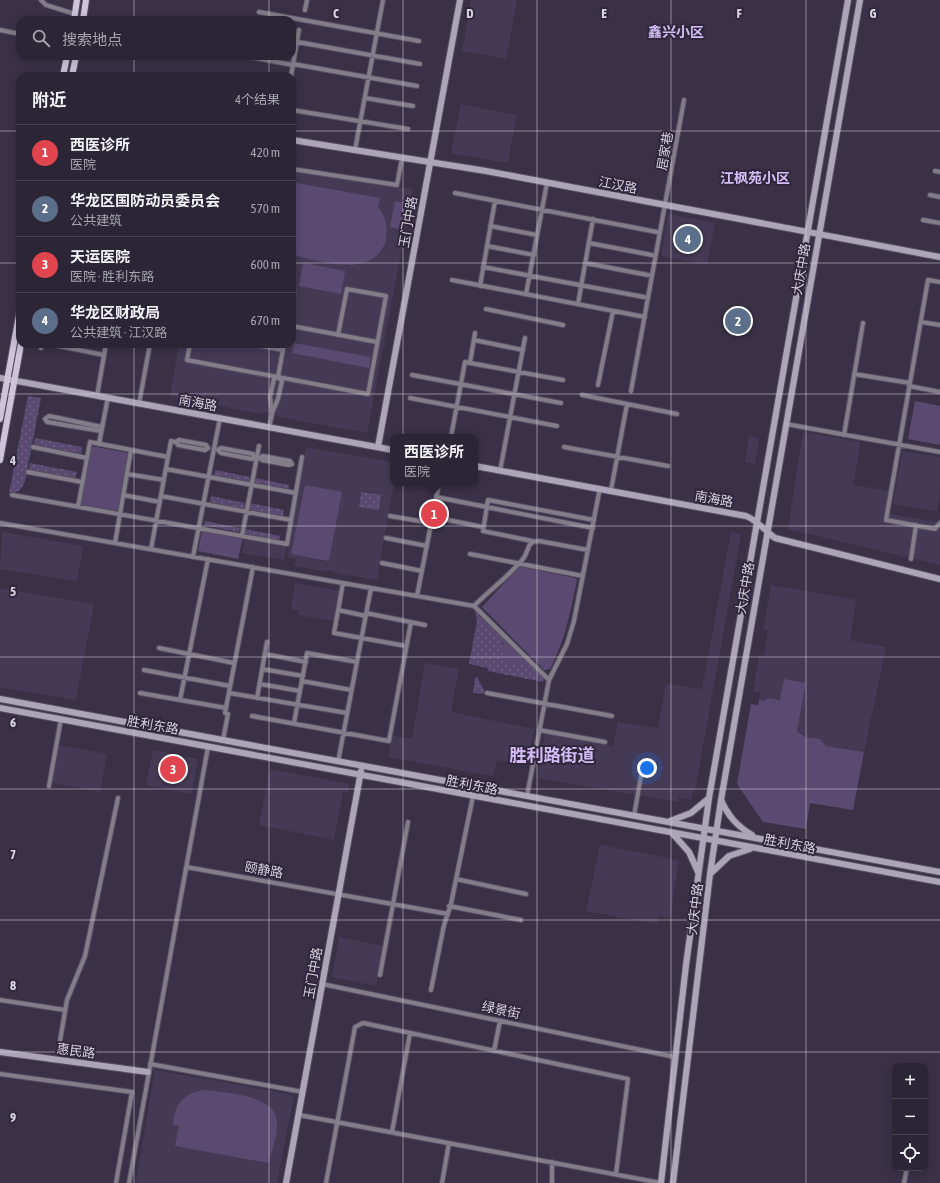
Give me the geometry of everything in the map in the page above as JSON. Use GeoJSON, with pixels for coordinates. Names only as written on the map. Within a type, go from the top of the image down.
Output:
{"type":"FeatureCollection","features":[{"type":"Feature","properties":{"kind":"main road"},"geometry":{"type":"LineString","coordinates":[[74,16],[77,0]]}},
{"type":"Feature","properties":{"kind":"main road"},"geometry":{"type":"LineString","coordinates":[[84,16],[86,0]]}},
{"type":"Feature","properties":{"kind":"main road","name":"玉门中路"},"geometry":{"type":"LineString","coordinates":[[378,447],[460,0]]}},
{"type":"Feature","properties":{"kind":"main road","name":"大庆中路"},"geometry":{"type":"LineString","coordinates":[[661,1183],[675,1057],[703,839],[806,232],[848,0]]}},
{"type":"Feature","properties":{"kind":"main road","name":"大庆中路"},"geometry":{"type":"LineString","coordinates":[[672,1183],[716,831],[766,531],[860,0]]}},
{"type":"Feature","properties":{"kind":"main road"},"geometry":{"type":"LineString","coordinates":[[64,72],[66,60]]}},
{"type":"Feature","properties":{"kind":"main road"},"geometry":{"type":"LineString","coordinates":[[73,72],[75,60]]}},
{"type":"Feature","properties":{"kind":"main road","name":"江汉路"},"geometry":{"type":"LineString","coordinates":[[296,141],[430,162],[547,183],[940,257]]}},
{"type":"Feature","properties":{"kind":"main road"},"geometry":{"type":"LineString","coordinates":[[0,418],[16,331]]}},
{"type":"Feature","properties":{"kind":"main road"},"geometry":{"type":"LineString","coordinates":[[0,460],[20,348]]}},
{"type":"Feature","properties":{"kind":"main road","name":"南海路"},"geometry":{"type":"LineString","coordinates":[[0,378],[390,449]]}},
{"type":"Feature","properties":{"kind":"main road","name":"南海路"},"geometry":{"type":"LineString","coordinates":[[478,467],[746,516],[752,518],[757,524],[776,538],[940,579]]}},
{"type":"Feature","properties":{"kind":"main road","name":"胜利东路"},"geometry":{"type":"LineString","coordinates":[[0,699],[940,872]]}},
{"type":"Feature","properties":{"kind":"main road","name":"胜利东路"},"geometry":{"type":"LineString","coordinates":[[0,708],[673,834],[940,882]]}},
{"type":"Feature","properties":{"kind":"main road","name":"玉门中路"},"geometry":{"type":"LineString","coordinates":[[286,1183],[362,766]]}},
{"type":"Feature","properties":{"kind":"main road"},"geometry":{"type":"LineString","coordinates":[[668,822],[691,813],[710,798]]}},
{"type":"Feature","properties":{"kind":"main road"},"geometry":{"type":"LineString","coordinates":[[721,800],[727,814],[735,823],[755,837]]}},
{"type":"Feature","properties":{"kind":"main road"},"geometry":{"type":"LineString","coordinates":[[673,834],[689,852],[698,873]]}},
{"type":"Feature","properties":{"kind":"main road"},"geometry":{"type":"LineString","coordinates":[[710,874],[730,856],[754,848]]}},
{"type":"Feature","properties":{"kind":"main road","name":"惠民路"},"geometry":{"type":"LineString","coordinates":[[0,1052],[148,1072]]}},
{"type":"Feature","properties":{"kind":"street"},"geometry":{"type":"LineString","coordinates":[[41,0],[51,8],[71,16]]}},
{"type":"Feature","properties":{"kind":"street"},"geometry":{"type":"LineString","coordinates":[[305,10],[307,0]]}},
{"type":"Feature","properties":{"kind":"street"},"geometry":{"type":"LineString","coordinates":[[355,150],[383,0]]}},
{"type":"Feature","properties":{"kind":"street"},"geometry":{"type":"LineString","coordinates":[[259,12],[280,16]]}},
{"type":"Feature","properties":{"kind":"street"},"geometry":{"type":"LineString","coordinates":[[296,19],[419,41]]}},
{"type":"Feature","properties":{"kind":"street"},"geometry":{"type":"LineString","coordinates":[[0,30],[16,33]]}},
{"type":"Feature","properties":{"kind":"street"},"geometry":{"type":"LineString","coordinates":[[296,37],[299,30]]}},
{"type":"Feature","properties":{"kind":"street"},"geometry":{"type":"LineString","coordinates":[[296,42],[420,64]]}},
{"type":"Feature","properties":{"kind":"street"},"geometry":{"type":"LineString","coordinates":[[268,60],[417,86]]}},
{"type":"Feature","properties":{"kind":"street"},"geometry":{"type":"LineString","coordinates":[[292,72],[293,60]]}},
{"type":"Feature","properties":{"kind":"street"},"geometry":{"type":"LineString","coordinates":[[365,98],[413,106]]}},
{"type":"Feature","properties":{"kind":"street","name":"居家巷"},"geometry":{"type":"LineString","coordinates":[[631,391],[684,100]]}},
{"type":"Feature","properties":{"kind":"street"},"geometry":{"type":"LineString","coordinates":[[296,111],[408,129]]}},
{"type":"Feature","properties":{"kind":"street"},"geometry":{"type":"LineString","coordinates":[[296,170],[397,185],[402,158]]}},
{"type":"Feature","properties":{"kind":"street"},"geometry":{"type":"LineString","coordinates":[[526,294],[547,183]]}},
{"type":"Feature","properties":{"kind":"street"},"geometry":{"type":"LineString","coordinates":[[455,193],[656,232]]}},
{"type":"Feature","properties":{"kind":"street"},"geometry":{"type":"LineString","coordinates":[[930,195],[940,197]]}},
{"type":"Feature","properties":{"kind":"street"},"geometry":{"type":"LineString","coordinates":[[480,286],[495,201]]}},
{"type":"Feature","properties":{"kind":"street"},"geometry":{"type":"LineString","coordinates":[[578,304],[593,220]]}},
{"type":"Feature","properties":{"kind":"street"},"geometry":{"type":"LineString","coordinates":[[923,220],[940,223]]}},
{"type":"Feature","properties":{"kind":"street"},"geometry":{"type":"LineString","coordinates":[[490,226],[537,235]]}},
{"type":"Feature","properties":{"kind":"street"},"geometry":{"type":"LineString","coordinates":[[589,242],[652,255]]}},
{"type":"Feature","properties":{"kind":"street"},"geometry":{"type":"LineString","coordinates":[[487,246],[534,255]]}},
{"type":"Feature","properties":{"kind":"street"},"geometry":{"type":"LineString","coordinates":[[585,263],[648,275]]}},
{"type":"Feature","properties":{"kind":"street"},"geometry":{"type":"LineString","coordinates":[[483,267],[644,296]]}},
{"type":"Feature","properties":{"kind":"street"},"geometry":{"type":"LineString","coordinates":[[452,280],[645,317]]}},
{"type":"Feature","properties":{"kind":"street"},"geometry":{"type":"LineString","coordinates":[[940,282],[928,280],[886,520],[935,529],[940,523]]}},
{"type":"Feature","properties":{"kind":"street"},"geometry":{"type":"LineString","coordinates":[[189,348],[187,360],[368,394],[386,296],[347,289],[338,335]]}},
{"type":"Feature","properties":{"kind":"street"},"geometry":{"type":"LineString","coordinates":[[486,309],[563,325]]}},
{"type":"Feature","properties":{"kind":"street"},"geometry":{"type":"LineString","coordinates":[[598,385],[612,311]]}},
{"type":"Feature","properties":{"kind":"street"},"geometry":{"type":"LineString","coordinates":[[921,322],[940,325]]}},
{"type":"Feature","properties":{"kind":"street"},"geometry":{"type":"LineString","coordinates":[[844,434],[863,323]]}},
{"type":"Feature","properties":{"kind":"street"},"geometry":{"type":"LineString","coordinates":[[296,327],[377,342]]}},
{"type":"Feature","properties":{"kind":"street"},"geometry":{"type":"LineString","coordinates":[[470,363],[475,333]]}},
{"type":"Feature","properties":{"kind":"street"},"geometry":{"type":"LineString","coordinates":[[500,471],[525,338]]}},
{"type":"Feature","properties":{"kind":"street"},"geometry":{"type":"LineString","coordinates":[[474,340],[523,350]]}},
{"type":"Feature","properties":{"kind":"street"},"geometry":{"type":"LineString","coordinates":[[69,348],[104,355]]}},
{"type":"Feature","properties":{"kind":"street"},"geometry":{"type":"LineString","coordinates":[[98,396],[105,348]]}},
{"type":"Feature","properties":{"kind":"street"},"geometry":{"type":"LineString","coordinates":[[139,404],[149,348]]}},
{"type":"Feature","properties":{"kind":"street"},"geometry":{"type":"LineString","coordinates":[[272,348],[283,350],[278,377],[274,379],[270,397],[272,414]]}},
{"type":"Feature","properties":{"kind":"street"},"geometry":{"type":"LineString","coordinates":[[452,434],[464,362],[563,380]]}},
{"type":"Feature","properties":{"kind":"street"},"geometry":{"type":"LineString","coordinates":[[854,374],[940,392]]}},
{"type":"Feature","properties":{"kind":"street"},"geometry":{"type":"LineString","coordinates":[[412,375],[561,403]]}},
{"type":"Feature","properties":{"kind":"street"},"geometry":{"type":"LineString","coordinates":[[269,428],[282,381],[278,377]]}},
{"type":"Feature","properties":{"kind":"street"},"geometry":{"type":"LineString","coordinates":[[582,395],[677,414]]}},
{"type":"Feature","properties":{"kind":"street"},"geometry":{"type":"LineString","coordinates":[[99,444],[108,397]]}},
{"type":"Feature","properties":{"kind":"street"},"geometry":{"type":"LineString","coordinates":[[410,398],[558,426]]}},
{"type":"Feature","properties":{"kind":"street"},"geometry":{"type":"LineString","coordinates":[[611,490],[626,404]]}},
{"type":"Feature","properties":{"kind":"street"},"geometry":{"type":"LineString","coordinates":[[90,427],[87,430],[48,422],[45,419],[48,416],[102,429]]}},
{"type":"Feature","properties":{"kind":"street"},"geometry":{"type":"LineString","coordinates":[[193,557],[203,504],[216,449],[220,418]]}},
{"type":"Feature","properties":{"kind":"street"},"geometry":{"type":"LineString","coordinates":[[785,424],[940,452]]}},
{"type":"Feature","properties":{"kind":"street"},"geometry":{"type":"LineString","coordinates":[[151,549],[171,441],[176,442],[179,440],[206,445],[208,448],[221,448],[253,454],[257,457],[263,456],[290,461],[292,464],[300,466]]}},
{"type":"Feature","properties":{"kind":"street"},"geometry":{"type":"LineString","coordinates":[[78,507],[90,442],[168,457]]}},
{"type":"Feature","properties":{"kind":"street"},"geometry":{"type":"LineString","coordinates":[[242,536],[259,446]]}},
{"type":"Feature","properties":{"kind":"street"},"geometry":{"type":"LineString","coordinates":[[33,447],[87,458]]}},
{"type":"Feature","properties":{"kind":"street"},"geometry":{"type":"LineString","coordinates":[[564,447],[668,466]]}},
{"type":"Feature","properties":{"kind":"street"},"geometry":{"type":"LineString","coordinates":[[115,543],[131,450]]}},
{"type":"Feature","properties":{"kind":"street"},"geometry":{"type":"LineString","coordinates":[[12,495],[286,544],[302,457]]}},
{"type":"Feature","properties":{"kind":"street"},"geometry":{"type":"LineString","coordinates":[[166,469],[296,493]]}},
{"type":"Feature","properties":{"kind":"street"},"geometry":{"type":"LineString","coordinates":[[28,472],[82,482]]}},
{"type":"Feature","properties":{"kind":"street"},"geometry":{"type":"LineString","coordinates":[[127,474],[164,480]]}},
{"type":"Feature","properties":{"kind":"street"},"geometry":{"type":"LineString","coordinates":[[417,596],[438,486]]}},
{"type":"Feature","properties":{"kind":"street"},"geometry":{"type":"LineString","coordinates":[[527,796],[549,680],[567,644],[583,576],[600,488]]}},
{"type":"Feature","properties":{"kind":"street"},"geometry":{"type":"LineString","coordinates":[[123,495],[160,502]]}},
{"type":"Feature","properties":{"kind":"street"},"geometry":{"type":"LineString","coordinates":[[161,496],[291,520]]}},
{"type":"Feature","properties":{"kind":"street"},"geometry":{"type":"LineString","coordinates":[[436,497],[592,528]]}},
{"type":"Feature","properties":{"kind":"street"},"geometry":{"type":"LineString","coordinates":[[588,550],[482,531],[488,500],[594,520]]}},
{"type":"Feature","properties":{"kind":"street"},"geometry":{"type":"LineString","coordinates":[[390,516],[431,523]]}},
{"type":"Feature","properties":{"kind":"street"},"geometry":{"type":"LineString","coordinates":[[433,517],[483,527]]}},
{"type":"Feature","properties":{"kind":"street"},"geometry":{"type":"LineString","coordinates":[[0,523],[474,606],[549,680]]}},
{"type":"Feature","properties":{"kind":"street"},"geometry":{"type":"LineString","coordinates":[[911,559],[916,525]]}},
{"type":"Feature","properties":{"kind":"street"},"geometry":{"type":"LineString","coordinates":[[386,538],[427,546]]}},
{"type":"Feature","properties":{"kind":"street"},"geometry":{"type":"LineString","coordinates":[[474,606],[519,563],[526,555],[532,541]]}},
{"type":"Feature","properties":{"kind":"street"},"geometry":{"type":"LineString","coordinates":[[470,554],[583,576]]}},
{"type":"Feature","properties":{"kind":"street"},"geometry":{"type":"LineString","coordinates":[[180,700],[208,559]]}},
{"type":"Feature","properties":{"kind":"street"},"geometry":{"type":"LineString","coordinates":[[382,563],[422,571]]}},
{"type":"Feature","properties":{"kind":"street"},"geometry":{"type":"LineString","coordinates":[[223,740],[228,714],[225,713],[253,567]]}},
{"type":"Feature","properties":{"kind":"street"},"geometry":{"type":"LineString","coordinates":[[343,583],[334,633],[406,646]]}},
{"type":"Feature","properties":{"kind":"street"},"geometry":{"type":"LineString","coordinates":[[338,762],[371,588]]}},
{"type":"Feature","properties":{"kind":"street"},"geometry":{"type":"LineString","coordinates":[[338,610],[426,625]]}},
{"type":"Feature","properties":{"kind":"street"},"geometry":{"type":"LineString","coordinates":[[252,716],[389,740],[411,622]]}},
{"type":"Feature","properties":{"kind":"street"},"geometry":{"type":"LineString","coordinates":[[257,698],[267,642]]}},
{"type":"Feature","properties":{"kind":"street"},"geometry":{"type":"LineString","coordinates":[[160,648],[234,663]]}},
{"type":"Feature","properties":{"kind":"street"},"geometry":{"type":"LineString","coordinates":[[294,723],[307,653],[357,662]]}},
{"type":"Feature","properties":{"kind":"street"},"geometry":{"type":"LineString","coordinates":[[265,654],[306,662]]}},
{"type":"Feature","properties":{"kind":"street"},"geometry":{"type":"LineString","coordinates":[[262,669],[351,690]]}},
{"type":"Feature","properties":{"kind":"street"},"geometry":{"type":"LineString","coordinates":[[144,670],[230,686]]}},
{"type":"Feature","properties":{"kind":"street"},"geometry":{"type":"LineString","coordinates":[[260,684],[300,691]]}},
{"type":"Feature","properties":{"kind":"street"},"geometry":{"type":"LineString","coordinates":[[229,692],[347,713]]}},
{"type":"Feature","properties":{"kind":"street"},"geometry":{"type":"LineString","coordinates":[[140,693],[226,708]]}},
{"type":"Feature","properties":{"kind":"street"},"geometry":{"type":"LineString","coordinates":[[487,693],[612,716]]}},
{"type":"Feature","properties":{"kind":"street"},"geometry":{"type":"LineString","coordinates":[[49,786],[62,720]]}},
{"type":"Feature","properties":{"kind":"street"},"geometry":{"type":"LineString","coordinates":[[539,730],[605,742]]}},
{"type":"Feature","properties":{"kind":"street"},"geometry":{"type":"LineString","coordinates":[[129,1183],[208,747]]}},
{"type":"Feature","properties":{"kind":"street"},"geometry":{"type":"LineString","coordinates":[[634,816],[641,776]]}},
{"type":"Feature","properties":{"kind":"street"},"geometry":{"type":"LineString","coordinates":[[431,990],[473,796]]}},
{"type":"Feature","properties":{"kind":"street"},"geometry":{"type":"LineString","coordinates":[[60,1041],[67,1000],[85,956],[118,798]]}},
{"type":"Feature","properties":{"kind":"street"},"geometry":{"type":"LineString","coordinates":[[380,975],[408,822]]}},
{"type":"Feature","properties":{"kind":"street","name":"颐静路"},"geometry":{"type":"LineString","coordinates":[[186,867],[448,914]]}},
{"type":"Feature","properties":{"kind":"street"},"geometry":{"type":"LineString","coordinates":[[456,879],[526,894]]}},
{"type":"Feature","properties":{"kind":"street"},"geometry":{"type":"LineString","coordinates":[[449,906],[520,920]]}},
{"type":"Feature","properties":{"kind":"street","name":"绿景街"},"geometry":{"type":"LineString","coordinates":[[322,984],[675,1057]]}},
{"type":"Feature","properties":{"kind":"street"},"geometry":{"type":"LineString","coordinates":[[0,1000],[65,1010]]}},
{"type":"Feature","properties":{"kind":"street"},"geometry":{"type":"LineString","coordinates":[[494,1050],[500,1021]]}},
{"type":"Feature","properties":{"kind":"street"},"geometry":{"type":"LineString","coordinates":[[326,1183],[355,1028],[363,1023],[628,1079],[616,1174]]}},
{"type":"Feature","properties":{"kind":"street"},"geometry":{"type":"LineString","coordinates":[[392,1132],[410,1033]]}},
{"type":"Feature","properties":{"kind":"street"},"geometry":{"type":"LineString","coordinates":[[150,1064],[302,1092]]}},
{"type":"Feature","properties":{"kind":"street"},"geometry":{"type":"LineString","coordinates":[[0,1074],[132,1092],[116,1183]]}},
{"type":"Feature","properties":{"kind":"street"},"geometry":{"type":"LineString","coordinates":[[298,1115],[661,1183]]}},
{"type":"Feature","properties":{"kind":"street"},"geometry":{"type":"LineString","coordinates":[[442,1183],[449,1143]]}},
{"type":"Feature","properties":{"kind":"street"},"geometry":{"type":"LineString","coordinates":[[552,1162],[552,1183]]}},
{"type":"Feature","properties":{"kind":"street"},"geometry":{"type":"LineString","coordinates":[[904,1183],[906,1171]]}},
{"type":"Feature","properties":{"kind":"shaded area"},"geometry":{"type":"Polygon","coordinates":[[[471,0],[517,0],[506,59],[462,51],[471,0]]]}},
{"type":"Feature","properties":{"kind":"shaded area"},"geometry":{"type":"Polygon","coordinates":[[[461,104],[517,115],[508,163],[451,153],[461,104]]]}},
{"type":"Feature","properties":{"kind":"shaded area"},"geometry":{"type":"Polygon","coordinates":[[[296,172],[413,189],[367,433],[279,417],[277,415],[264,412],[261,414],[170,396],[178,348],[296,348],[296,256],[349,266],[383,214],[378,207],[380,198],[296,183],[296,172]]]}},
{"type":"Feature","properties":{"kind":"shaded area"},"geometry":{"type":"Polygon","coordinates":[[[296,183],[380,198],[378,207],[385,218],[387,230],[385,242],[380,252],[372,259],[362,263],[350,265],[326,263],[296,256],[296,183]]]}},
{"type":"Feature","properties":{"kind":"shaded area"},"geometry":{"type":"Polygon","coordinates":[[[395,201],[407,203],[402,230],[390,227],[395,201]]]}},
{"type":"Feature","properties":{"kind":"shaded area"},"geometry":{"type":"Polygon","coordinates":[[[668,214],[715,223],[707,265],[661,256],[668,214]]]}},
{"type":"Feature","properties":{"kind":"shaded area"},"geometry":{"type":"Polygon","coordinates":[[[303,263],[345,271],[341,294],[299,286],[303,263]]]}},
{"type":"Feature","properties":{"kind":"shaded area"},"geometry":{"type":"Polygon","coordinates":[[[296,343],[371,357],[369,368],[292,353],[293,348],[296,348],[296,343]]]}},
{"type":"Feature","properties":{"kind":"shaded area"},"geometry":{"type":"Polygon","coordinates":[[[28,396],[41,398],[25,481],[15,493],[9,493],[28,396]]]}},
{"type":"Feature","properties":{"kind":"shaded area"},"geometry":{"type":"Polygon","coordinates":[[[915,401],[940,406],[940,445],[908,439],[915,401]]]}},
{"type":"Feature","properties":{"kind":"shaded area"},"geometry":{"type":"Polygon","coordinates":[[[803,432],[860,442],[854,485],[889,491],[886,513],[940,523],[940,565],[788,529],[803,432]]]}},
{"type":"Feature","properties":{"kind":"shaded area"},"geometry":{"type":"Polygon","coordinates":[[[749,436],[759,438],[755,464],[745,462],[749,436]]]}},
{"type":"Feature","properties":{"kind":"shaded area"},"geometry":{"type":"Polygon","coordinates":[[[35,438],[82,447],[81,454],[34,445],[35,438]]]}},
{"type":"Feature","properties":{"kind":"shaded area"},"geometry":{"type":"Polygon","coordinates":[[[91,446],[129,453],[119,512],[81,505],[91,446]]]}},
{"type":"Feature","properties":{"kind":"shaded area"},"geometry":{"type":"Polygon","coordinates":[[[306,447],[390,461],[390,486],[393,486],[377,580],[339,574],[331,570],[323,571],[294,566],[296,559],[287,557],[306,447]]]}},
{"type":"Feature","properties":{"kind":"shaded area"},"geometry":{"type":"Polygon","coordinates":[[[902,451],[940,457],[940,490],[937,511],[893,504],[902,451]]]}},
{"type":"Feature","properties":{"kind":"shaded area"},"geometry":{"type":"Polygon","coordinates":[[[30,463],[77,472],[75,479],[29,470],[30,463]]]}},
{"type":"Feature","properties":{"kind":"shaded area"},"geometry":{"type":"Polygon","coordinates":[[[215,470],[250,477],[249,483],[214,476],[215,470]]]}},
{"type":"Feature","properties":{"kind":"shaded area"},"geometry":{"type":"Polygon","coordinates":[[[255,478],[289,485],[288,491],[254,484],[255,478]]]}},
{"type":"Feature","properties":{"kind":"shaded area"},"geometry":{"type":"Polygon","coordinates":[[[305,485],[342,492],[329,561],[291,554],[305,485]]]}},
{"type":"Feature","properties":{"kind":"shaded area"},"geometry":{"type":"Polygon","coordinates":[[[361,492],[381,495],[379,510],[359,507],[361,492]]]}},
{"type":"Feature","properties":{"kind":"shaded area"},"geometry":{"type":"Polygon","coordinates":[[[211,496],[245,503],[244,509],[210,502],[211,496]]]}},
{"type":"Feature","properties":{"kind":"shaded area"},"geometry":{"type":"Polygon","coordinates":[[[250,503],[284,510],[283,517],[249,510],[250,503]]]}},
{"type":"Feature","properties":{"kind":"shaded area"},"geometry":{"type":"Polygon","coordinates":[[[205,521],[240,528],[239,532],[204,525],[205,521]]]}},
{"type":"Feature","properties":{"kind":"shaded area"},"geometry":{"type":"Polygon","coordinates":[[[245,529],[280,536],[279,541],[244,534],[245,529]]]}},
{"type":"Feature","properties":{"kind":"shaded area"},"geometry":{"type":"Polygon","coordinates":[[[202,531],[243,537],[238,559],[198,551],[202,531]]]}},
{"type":"Feature","properties":{"kind":"shaded area"},"geometry":{"type":"Polygon","coordinates":[[[2,532],[83,546],[77,581],[0,569],[2,532]]]}},
{"type":"Feature","properties":{"kind":"shaded area"},"geometry":{"type":"Polygon","coordinates":[[[731,532],[741,534],[695,791],[693,791],[691,800],[679,797],[678,802],[537,778],[545,734],[613,746],[618,722],[658,728],[666,684],[702,689],[731,532]]]}},
{"type":"Feature","properties":{"kind":"shaded area"},"geometry":{"type":"Polygon","coordinates":[[[244,538],[287,546],[284,560],[242,553],[244,538]]]}},
{"type":"Feature","properties":{"kind":"shaded area"},"geometry":{"type":"Polygon","coordinates":[[[521,567],[575,578],[577,580],[564,636],[550,669],[544,670],[482,607],[518,568],[521,567]]]}},
{"type":"Feature","properties":{"kind":"shaded area"},"geometry":{"type":"Polygon","coordinates":[[[295,583],[339,591],[333,621],[298,615],[299,610],[291,609],[295,583]]]}},
{"type":"Feature","properties":{"kind":"shaded area"},"geometry":{"type":"Polygon","coordinates":[[[771,585],[856,600],[850,640],[886,647],[864,752],[826,746],[820,739],[806,737],[803,733],[797,731],[806,683],[780,700],[767,698],[766,702],[759,700],[760,693],[753,691],[759,655],[764,655],[768,631],[763,630],[771,585]]]}},
{"type":"Feature","properties":{"kind":"shaded area"},"geometry":{"type":"Polygon","coordinates":[[[0,588],[94,604],[76,700],[0,687],[0,588]]]}},
{"type":"Feature","properties":{"kind":"shaded area"},"geometry":{"type":"Polygon","coordinates":[[[475,611],[505,640],[501,644],[525,659],[544,677],[543,682],[488,671],[488,668],[469,664],[477,621],[475,611]]]}},
{"type":"Feature","properties":{"kind":"shaded area"},"geometry":{"type":"Polygon","coordinates":[[[505,640],[525,659],[515,665],[507,662],[502,656],[501,652],[505,640]]]}},
{"type":"Feature","properties":{"kind":"shaded area"},"geometry":{"type":"Polygon","coordinates":[[[425,663],[459,669],[451,712],[534,729],[527,765],[497,760],[493,776],[388,757],[392,736],[412,739],[425,663]]]}},
{"type":"Feature","properties":{"kind":"shaded area"},"geometry":{"type":"Polygon","coordinates":[[[477,677],[486,694],[473,693],[475,678],[477,677]]]}},
{"type":"Feature","properties":{"kind":"shaded area"},"geometry":{"type":"Polygon","coordinates":[[[784,679],[806,683],[797,731],[806,737],[820,739],[826,746],[864,752],[853,810],[810,803],[806,829],[763,822],[737,784],[751,704],[758,705],[759,700],[766,701],[767,698],[780,700],[784,679]]]}},
{"type":"Feature","properties":{"kind":"shaded area"},"geometry":{"type":"Polygon","coordinates":[[[59,745],[107,754],[100,792],[52,783],[59,745]]]}},
{"type":"Feature","properties":{"kind":"shaded area"},"geometry":{"type":"Polygon","coordinates":[[[153,750],[198,759],[191,794],[146,785],[153,750]]]}},
{"type":"Feature","properties":{"kind":"shaded area"},"geometry":{"type":"Polygon","coordinates":[[[270,769],[349,784],[348,792],[343,792],[334,840],[259,825],[270,769]]]}},
{"type":"Feature","properties":{"kind":"shaded area"},"geometry":{"type":"Polygon","coordinates":[[[600,845],[679,860],[670,918],[658,916],[657,924],[586,911],[600,845]]]}},
{"type":"Feature","properties":{"kind":"shaded area"},"geometry":{"type":"Polygon","coordinates":[[[339,937],[383,946],[376,986],[332,977],[339,937]]]}},
{"type":"Feature","properties":{"kind":"shaded area"},"geometry":{"type":"Polygon","coordinates":[[[155,1070],[294,1095],[277,1183],[136,1183],[155,1070]]]}},
{"type":"Feature","properties":{"kind":"shaded area"},"geometry":{"type":"Polygon","coordinates":[[[204,1090],[250,1097],[261,1101],[270,1107],[276,1115],[277,1126],[269,1163],[175,1146],[179,1126],[173,1125],[175,1111],[178,1105],[191,1094],[204,1090]]]}},
{"type":"Feature","properties":{"kind":"place","name":"华龙区财政局"},"geometry":{"type":"Point","coordinates":[688,239]}},
{"type":"Feature","properties":{"kind":"place","name":"华龙区国防动员委员会"},"geometry":{"type":"Point","coordinates":[738,321]}},
{"type":"Feature","properties":{"kind":"place","name":"西医诊所"},"geometry":{"type":"Point","coordinates":[434,514]}},
{"type":"Feature","properties":{"kind":"place","name":"天运医院"},"geometry":{"type":"Point","coordinates":[173,769]}},
{"type":"Feature","properties":{"kind":"district","name":"鑫兴小区"},"geometry":{"type":"Point","coordinates":[676,32]}},
{"type":"Feature","properties":{"kind":"district","name":"江枫苑小区"},"geometry":{"type":"Point","coordinates":[755,178]}},
{"type":"Feature","properties":{"kind":"district","name":"胜利路街道"},"geometry":{"type":"Point","coordinates":[552,755]}}]}
